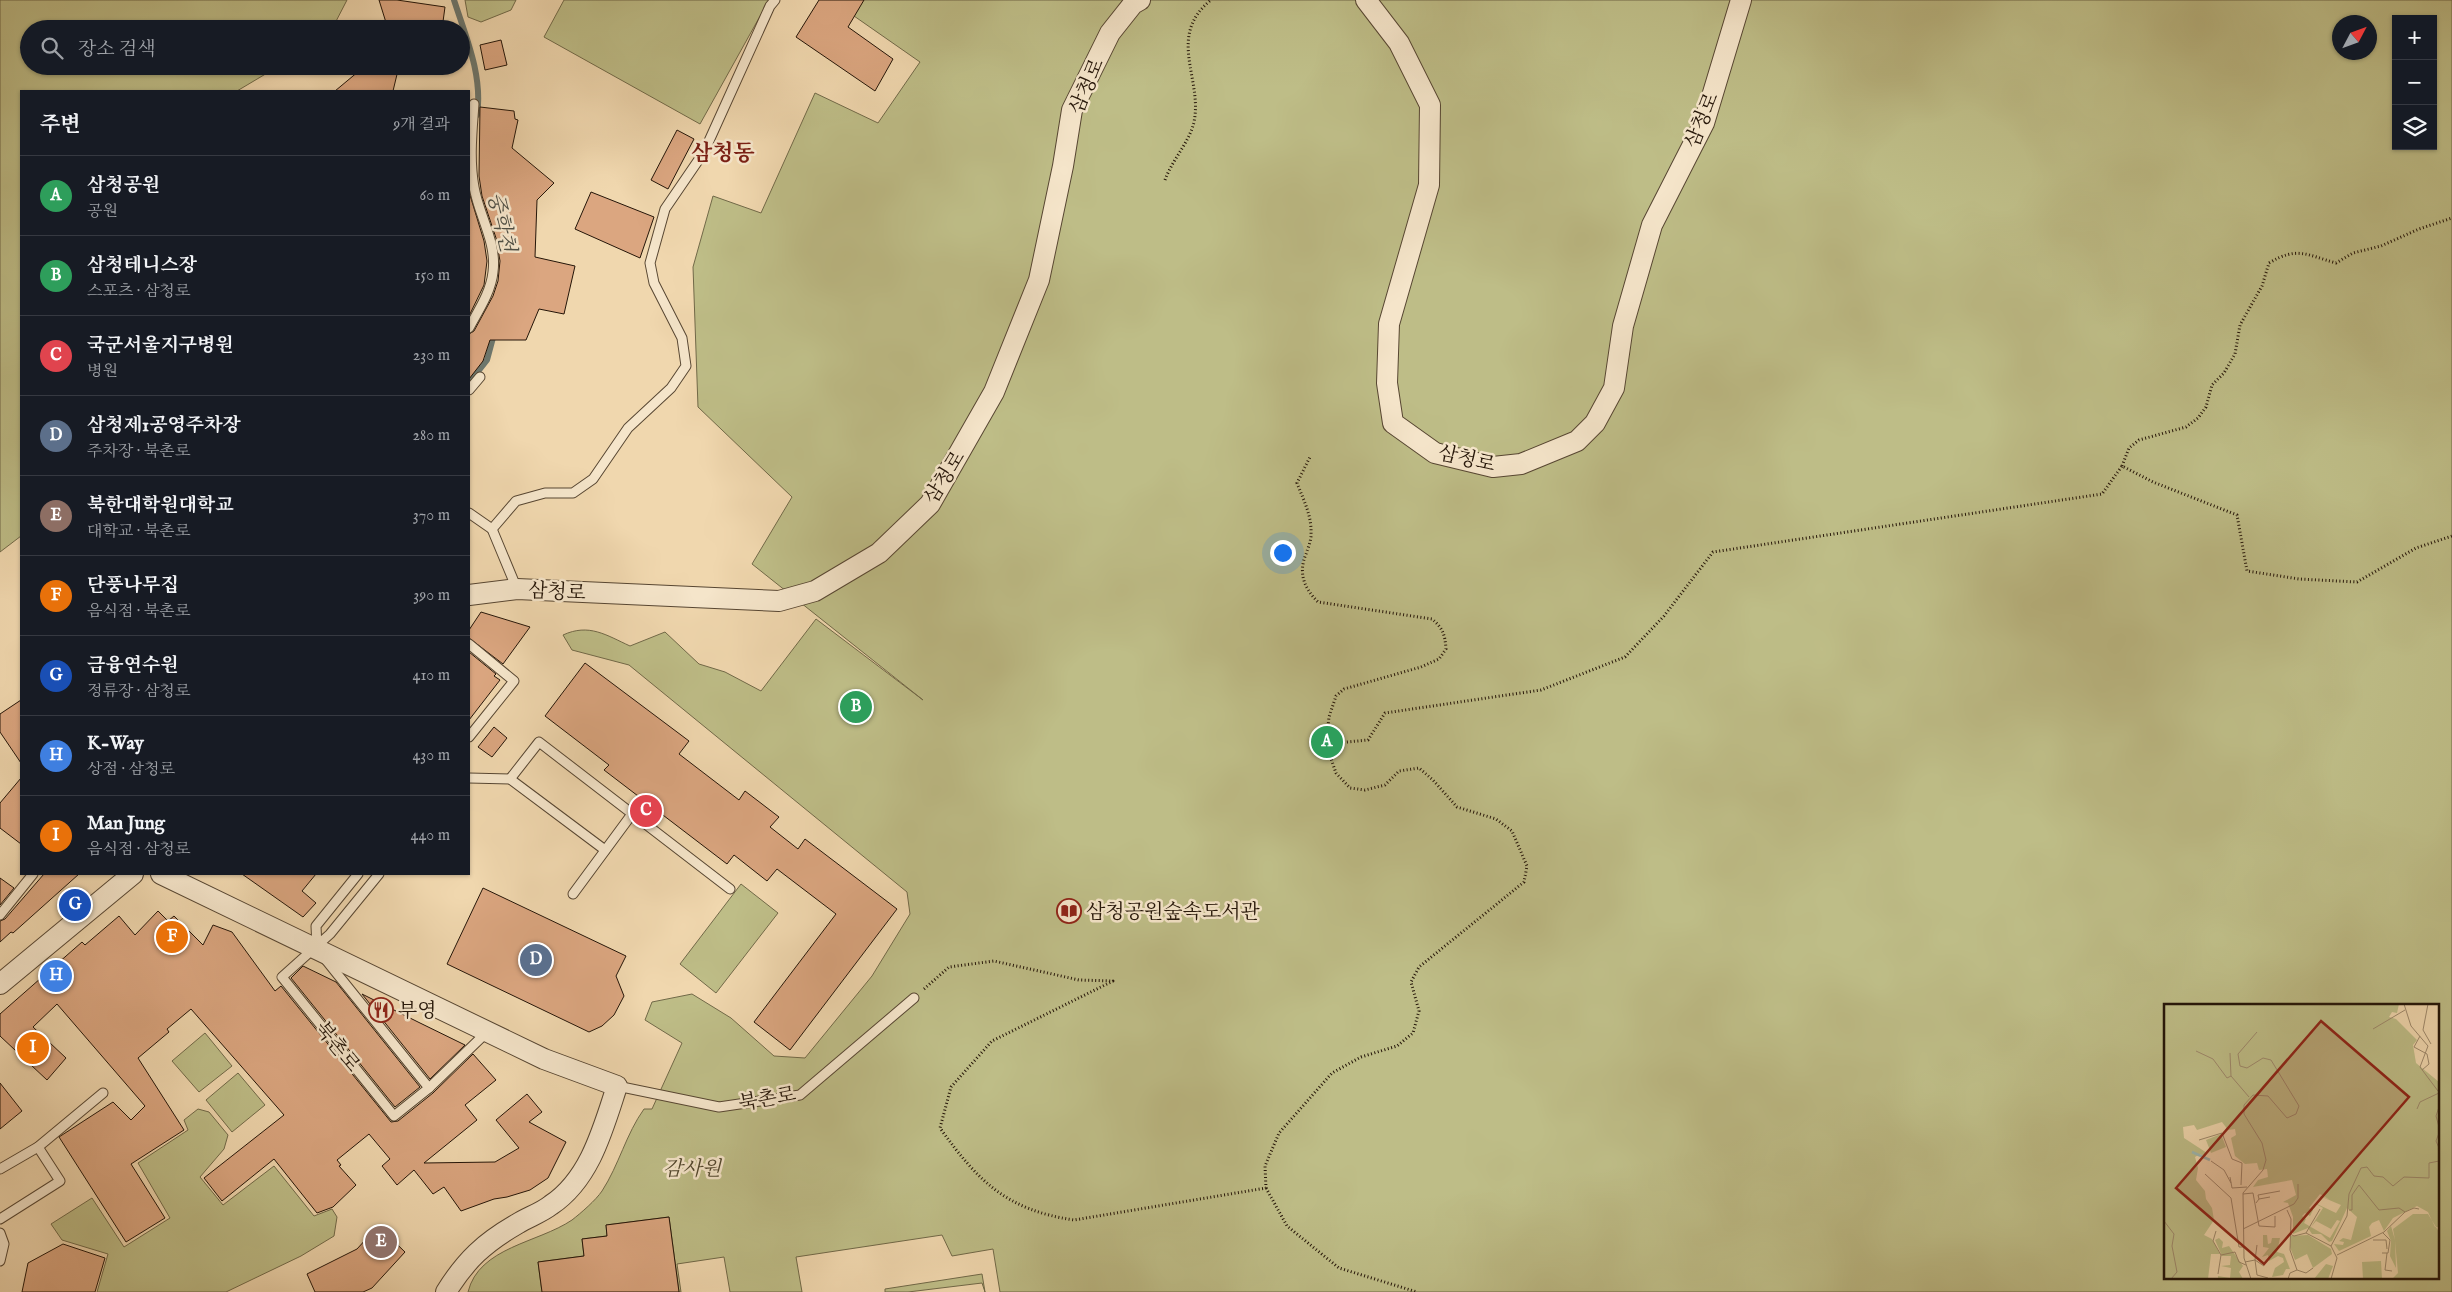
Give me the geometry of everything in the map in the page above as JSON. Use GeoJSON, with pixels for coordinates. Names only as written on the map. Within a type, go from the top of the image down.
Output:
{"type":"FeatureCollection","features":[{"type":"Feature","properties":{"kind":"street","name":"삼청로"},"geometry":{"type":"LineString","coordinates":[[470,595],[517,589],[779,602],[815,591],[879,553],[930,504],[994,392],[1039,280],[1072,110],[1088,74],[1110,33],[1133,4],[1140,0]]}},
{"type":"Feature","properties":{"kind":"street","name":"삼청로"},"geometry":{"type":"LineString","coordinates":[[1366,0],[1399,43],[1430,105],[1429,185],[1389,324],[1387,383],[1393,422],[1435,453],[1493,467],[1521,464],[1577,441],[1594,423],[1614,388],[1623,326],[1652,225],[1704,123],[1741,0]]}},
{"type":"Feature","properties":{"kind":"street"},"geometry":{"type":"LineString","coordinates":[[0,984],[132,875]]}},
{"type":"Feature","properties":{"kind":"street","name":"북촌로"},"geometry":{"type":"LineString","coordinates":[[163,875],[544,1059],[617,1086]]}},
{"type":"Feature","properties":{"kind":"street"},"geometry":{"type":"LineString","coordinates":[[446,1292],[462,1267],[484,1245],[551,1205],[573,1184],[591,1158],[617,1086]]}},
{"type":"Feature","properties":{"kind":"lane"},"geometry":{"type":"LineString","coordinates":[[492,529],[516,501],[545,493],[573,493],[593,479],[628,428],[671,388],[686,366],[682,338],[654,283],[650,263],[665,209],[704,152],[770,6],[775,0]]}},
{"type":"Feature","properties":{"kind":"lane"},"geometry":{"type":"LineString","coordinates":[[470,326],[488,290],[493,272],[490,237],[474,189],[471,166],[474,104]]}},
{"type":"Feature","properties":{"kind":"lane"},"geometry":{"type":"LineString","coordinates":[[470,389],[480,377]]}},
{"type":"Feature","properties":{"kind":"lane"},"geometry":{"type":"LineString","coordinates":[[470,514],[492,529],[517,589]]}},
{"type":"Feature","properties":{"kind":"lane"},"geometry":{"type":"LineString","coordinates":[[470,645],[514,681],[470,736]]}},
{"type":"Feature","properties":{"kind":"lane"},"geometry":{"type":"LineString","coordinates":[[510,779],[538,742],[730,889]]}},
{"type":"Feature","properties":{"kind":"lane"},"geometry":{"type":"LineString","coordinates":[[470,778],[510,779],[605,850]]}},
{"type":"Feature","properties":{"kind":"lane"},"geometry":{"type":"LineString","coordinates":[[573,894],[632,814]]}},
{"type":"Feature","properties":{"kind":"lane"},"geometry":{"type":"LineString","coordinates":[[0,915],[32,875]]}},
{"type":"Feature","properties":{"kind":"lane"},"geometry":{"type":"LineString","coordinates":[[317,948],[316,926],[357,875]]}},
{"type":"Feature","properties":{"kind":"lane"},"geometry":{"type":"LineString","coordinates":[[317,948],[377,875]]}},
{"type":"Feature","properties":{"kind":"lane","name":"북촌로"},"geometry":{"type":"LineString","coordinates":[[429,1088],[317,948],[282,977],[394,1116],[429,1088],[488,1032]]}},
{"type":"Feature","properties":{"kind":"lane","name":"북촌로"},"geometry":{"type":"LineString","coordinates":[[617,1086],[719,1107],[800,1095],[914,998]]}},
{"type":"Feature","properties":{"kind":"lane"},"geometry":{"type":"LineString","coordinates":[[0,1169],[38,1147],[103,1094]]}},
{"type":"Feature","properties":{"kind":"lane"},"geometry":{"type":"LineString","coordinates":[[0,1219],[60,1181],[38,1147]]}},
{"type":"Feature","properties":{"kind":"lane"},"geometry":{"type":"LineString","coordinates":[[0,1233],[4,1244],[0,1261]]}},
{"type":"Feature","properties":{"kind":"path"},"geometry":{"type":"LineString","coordinates":[[1165,180],[1194,122],[1194,98],[1189,60],[1192,22],[1202,7],[1211,0]]}},
{"type":"Feature","properties":{"kind":"path"},"geometry":{"type":"LineString","coordinates":[[1326,744],[1368,740],[1385,713],[1541,690],[1625,658],[1664,616],[1713,552],[2102,494],[2122,466],[2129,448],[2139,440],[2186,427],[2206,407],[2212,385],[2224,373],[2235,354],[2240,325],[2262,286],[2269,263],[2284,254],[2299,253],[2336,263],[2353,253],[2381,246],[2419,229],[2452,218]]}},
{"type":"Feature","properties":{"kind":"path"},"geometry":{"type":"LineString","coordinates":[[1310,457],[1297,483],[1311,517],[1312,538],[1303,561],[1302,578],[1308,592],[1318,602],[1432,620],[1442,628],[1446,649],[1439,659],[1421,667],[1344,690],[1336,696],[1328,716],[1326,744],[1336,773],[1350,788],[1364,790],[1385,785],[1399,771],[1418,768],[1433,780],[1457,807],[1496,819],[1512,831],[1527,866],[1524,882],[1419,967],[1411,982],[1419,1011],[1413,1033],[1397,1046],[1361,1057],[1332,1073],[1279,1133],[1264,1166],[1266,1188],[1287,1226],[1339,1268],[1416,1292]]}},
{"type":"Feature","properties":{"kind":"path"},"geometry":{"type":"LineString","coordinates":[[2122,466],[2153,482],[2237,515],[2247,571],[2299,579],[2357,582],[2416,548],[2452,536]]}},
{"type":"Feature","properties":{"kind":"path"},"geometry":{"type":"LineString","coordinates":[[914,998],[949,967],[994,961],[1080,980],[1113,982],[992,1041],[951,1087],[940,1128],[971,1168],[997,1192],[1021,1206],[1049,1216],[1074,1220],[1266,1188]]}},
{"type":"Feature","properties":{"kind":"green space"},"geometry":{"type":"Polygon","coordinates":[[[0,0],[347,0],[337,20],[20,20],[20,75],[264,75],[239,90],[20,90],[20,537],[0,552],[0,0]]]}},
{"type":"Feature","properties":{"kind":"green space"},"geometry":{"type":"Polygon","coordinates":[[[465,0],[516,0],[511,10],[481,22],[468,17],[465,0]]]}},
{"type":"Feature","properties":{"kind":"green space"},"geometry":{"type":"Polygon","coordinates":[[[564,0],[769,0],[700,124],[544,37],[564,0]]]}},
{"type":"Feature","properties":{"kind":"green space","name":"감사원"},"geometry":{"type":"Polygon","coordinates":[[[858,0],[2452,0],[2452,1292],[1000,1292],[993,1249],[952,1256],[942,1235],[796,1257],[802,1292],[730,1292],[724,1257],[677,1264],[681,1292],[679,1292],[669,1217],[606,1225],[607,1236],[582,1239],[584,1256],[538,1262],[542,1292],[468,1292],[474,1277],[484,1265],[511,1248],[572,1220],[602,1191],[644,1109],[652,1109],[682,1043],[645,1020],[652,1002],[692,994],[731,1018],[774,1056],[805,1058],[872,976],[910,914],[907,892],[629,665],[572,650],[563,635],[581,630],[589,630],[630,646],[665,632],[699,664],[725,672],[761,691],[816,619],[923,700],[752,564],[792,497],[698,407],[693,267],[713,196],[761,213],[815,93],[878,123],[920,62],[854,16],[858,0]]]}},
{"type":"Feature","properties":{"kind":"green space"},"geometry":{"type":"Polygon","coordinates":[[[741,884],[778,913],[716,993],[680,964],[741,884]]]}},
{"type":"Feature","properties":{"kind":"green space"},"geometry":{"type":"Polygon","coordinates":[[[205,1033],[232,1066],[199,1092],[172,1061],[205,1033]]]}},
{"type":"Feature","properties":{"kind":"green space"},"geometry":{"type":"Polygon","coordinates":[[[238,1073],[265,1105],[232,1132],[206,1100],[238,1073]]]}},
{"type":"Feature","properties":{"kind":"green space"},"geometry":{"type":"Polygon","coordinates":[[[198,1109],[209,1112],[228,1135],[224,1149],[200,1177],[223,1205],[274,1166],[314,1216],[332,1209],[337,1217],[334,1236],[301,1256],[226,1292],[97,1292],[108,1254],[62,1240],[51,1224],[92,1198],[124,1247],[170,1218],[138,1163],[188,1130],[184,1120],[198,1109]]]}},
{"type":"Feature","properties":{"kind":"green space"},"geometry":{"type":"Polygon","coordinates":[[[982,1274],[985,1292],[982,1283],[908,1292],[885,1292],[885,1289],[982,1274]]]}},
{"type":"Feature","properties":{"kind":"building"},"geometry":{"type":"Polygon","coordinates":[[[379,0],[397,0],[445,7],[443,20],[385,20],[379,0]]]}},
{"type":"Feature","properties":{"kind":"building"},"geometry":{"type":"Polygon","coordinates":[[[819,0],[864,0],[848,27],[893,59],[875,91],[796,37],[819,0]]]}},
{"type":"Feature","properties":{"kind":"building"},"geometry":{"type":"Polygon","coordinates":[[[501,40],[507,65],[485,70],[480,45],[501,40]]]}},
{"type":"Feature","properties":{"kind":"building"},"geometry":{"type":"Polygon","coordinates":[[[354,75],[397,75],[393,90],[336,90],[354,75]]]}},
{"type":"Feature","properties":{"kind":"building"},"geometry":{"type":"Polygon","coordinates":[[[480,107],[514,111],[515,119],[518,120],[512,148],[554,183],[537,200],[535,257],[575,266],[564,314],[539,309],[526,340],[490,340],[483,361],[470,378],[470,333],[474,331],[493,296],[498,281],[500,261],[496,238],[482,196],[479,176],[480,107]]]}},
{"type":"Feature","properties":{"kind":"building"},"geometry":{"type":"Polygon","coordinates":[[[677,130],[694,139],[668,189],[651,180],[677,130]]]}},
{"type":"Feature","properties":{"kind":"building"},"geometry":{"type":"Polygon","coordinates":[[[591,192],[654,217],[640,258],[575,229],[591,192]]]}},
{"type":"Feature","properties":{"kind":"building"},"geometry":{"type":"Polygon","coordinates":[[[470,195],[484,241],[487,261],[484,285],[470,314],[470,195]]]}},
{"type":"Feature","properties":{"kind":"building"},"geometry":{"type":"Polygon","coordinates":[[[481,612],[530,627],[503,664],[470,639],[470,628],[481,612]]]}},
{"type":"Feature","properties":{"kind":"building"},"geometry":{"type":"Polygon","coordinates":[[[470,653],[496,674],[494,676],[500,680],[470,719],[470,653]]]}},
{"type":"Feature","properties":{"kind":"building"},"geometry":{"type":"Polygon","coordinates":[[[585,663],[689,741],[679,754],[739,800],[745,791],[779,817],[770,827],[798,849],[805,839],[897,909],[790,1050],[754,1022],[836,914],[777,869],[767,881],[734,855],[727,864],[604,770],[609,765],[545,716],[585,663]]]}},
{"type":"Feature","properties":{"kind":"building"},"geometry":{"type":"Polygon","coordinates":[[[20,701],[20,762],[0,732],[0,714],[20,701]]]}},
{"type":"Feature","properties":{"kind":"building"},"geometry":{"type":"Polygon","coordinates":[[[494,727],[507,738],[492,757],[478,747],[494,727]]]}},
{"type":"Feature","properties":{"kind":"building"},"geometry":{"type":"Polygon","coordinates":[[[20,779],[20,843],[0,828],[0,803],[20,779]]]}},
{"type":"Feature","properties":{"kind":"building"},"geometry":{"type":"Polygon","coordinates":[[[43,875],[78,875],[13,933],[11,932],[0,942],[0,921],[5,919],[43,875]]]}},
{"type":"Feature","properties":{"kind":"building"},"geometry":{"type":"Polygon","coordinates":[[[243,875],[315,875],[302,891],[316,903],[303,917],[243,875]]]}},
{"type":"Feature","properties":{"kind":"building"},"geometry":{"type":"Polygon","coordinates":[[[0,878],[14,888],[0,905],[0,878]]]}},
{"type":"Feature","properties":{"kind":"building"},"geometry":{"type":"Polygon","coordinates":[[[483,888],[626,956],[616,976],[624,996],[614,1015],[602,1026],[589,1032],[447,964],[483,888]]]}},
{"type":"Feature","properties":{"kind":"building"},"geometry":{"type":"Polygon","coordinates":[[[158,911],[168,921],[174,916],[203,945],[213,925],[232,932],[275,991],[281,986],[391,1122],[398,1121],[433,1093],[473,1054],[496,1080],[465,1105],[477,1120],[424,1163],[495,1162],[519,1148],[496,1120],[527,1094],[542,1112],[529,1122],[566,1142],[548,1178],[530,1190],[494,1199],[461,1211],[444,1187],[433,1194],[414,1170],[397,1185],[382,1166],[390,1159],[369,1134],[337,1160],[341,1165],[339,1166],[356,1185],[333,1207],[317,1213],[274,1159],[222,1201],[204,1178],[284,1115],[191,1009],[167,1029],[169,1032],[138,1058],[184,1130],[131,1164],[165,1218],[126,1242],[59,1137],[113,1102],[131,1120],[145,1106],[57,1004],[33,1027],[66,1058],[47,1080],[0,1036],[0,1014],[82,942],[85,945],[119,916],[135,935],[158,911]]]}},
{"type":"Feature","properties":{"kind":"building"},"geometry":{"type":"Polygon","coordinates":[[[303,966],[336,982],[420,1087],[395,1107],[291,978],[303,966]]]}},
{"type":"Feature","properties":{"kind":"building"},"geometry":{"type":"Polygon","coordinates":[[[362,994],[418,1022],[465,1045],[430,1079],[362,994]]]}},
{"type":"Feature","properties":{"kind":"building"},"geometry":{"type":"Polygon","coordinates":[[[0,1083],[22,1111],[0,1129],[0,1083]]]}},
{"type":"Feature","properties":{"kind":"building"},"geometry":{"type":"Polygon","coordinates":[[[669,1217],[679,1292],[542,1292],[538,1262],[584,1256],[582,1239],[607,1236],[606,1225],[669,1217]]]}},
{"type":"Feature","properties":{"kind":"building"},"geometry":{"type":"Polygon","coordinates":[[[378,1226],[405,1252],[372,1288],[363,1292],[315,1292],[307,1274],[357,1249],[378,1226]]]}},
{"type":"Feature","properties":{"kind":"building"},"geometry":{"type":"Polygon","coordinates":[[[63,1244],[105,1258],[95,1292],[22,1292],[28,1263],[63,1244]]]}},
{"type":"Feature","properties":{"kind":"waterway","name":"중학천"},"geometry":{"type":"LineString","coordinates":[[454,0],[461,20]]}},
{"type":"Feature","properties":{"kind":"waterway","name":"중학천"},"geometry":{"type":"LineString","coordinates":[[470,50],[478,86],[477,115]]}},
{"type":"Feature","properties":{"kind":"waterway","name":"중학천"},"geometry":{"type":"LineString","coordinates":[[470,382],[487,360],[494,334]]}},
{"type":"Feature","properties":{"kind":"place","name":"삼청테니스장"},"geometry":{"type":"Point","coordinates":[856,707]}},
{"type":"Feature","properties":{"kind":"place","name":"삼청공원"},"geometry":{"type":"Point","coordinates":[1327,742]}},
{"type":"Feature","properties":{"kind":"place","name":"국군서울지구병원"},"geometry":{"type":"Point","coordinates":[646,811]}},
{"type":"Feature","properties":{"kind":"place","name":"금융연수원"},"geometry":{"type":"Point","coordinates":[75,905]}},
{"type":"Feature","properties":{"kind":"place","name":"삼청공원숲속도서관"},"geometry":{"type":"Point","coordinates":[1069,911]}},
{"type":"Feature","properties":{"kind":"place","name":"단풍나무집"},"geometry":{"type":"Point","coordinates":[172,937]}},
{"type":"Feature","properties":{"kind":"place","name":"삼청제1공영주차장"},"geometry":{"type":"Point","coordinates":[536,960]}},
{"type":"Feature","properties":{"kind":"place","name":"K-Way"},"geometry":{"type":"Point","coordinates":[56,976]}},
{"type":"Feature","properties":{"kind":"place","name":"부영"},"geometry":{"type":"Point","coordinates":[381,1010]}},
{"type":"Feature","properties":{"kind":"place","name":"Man Jung"},"geometry":{"type":"Point","coordinates":[33,1048]}},
{"type":"Feature","properties":{"kind":"place","name":"북한대학원대학교"},"geometry":{"type":"Point","coordinates":[381,1242]}},
{"type":"Feature","properties":{"kind":"district","name":"삼청동"},"geometry":{"type":"Point","coordinates":[723,152]}}]}
